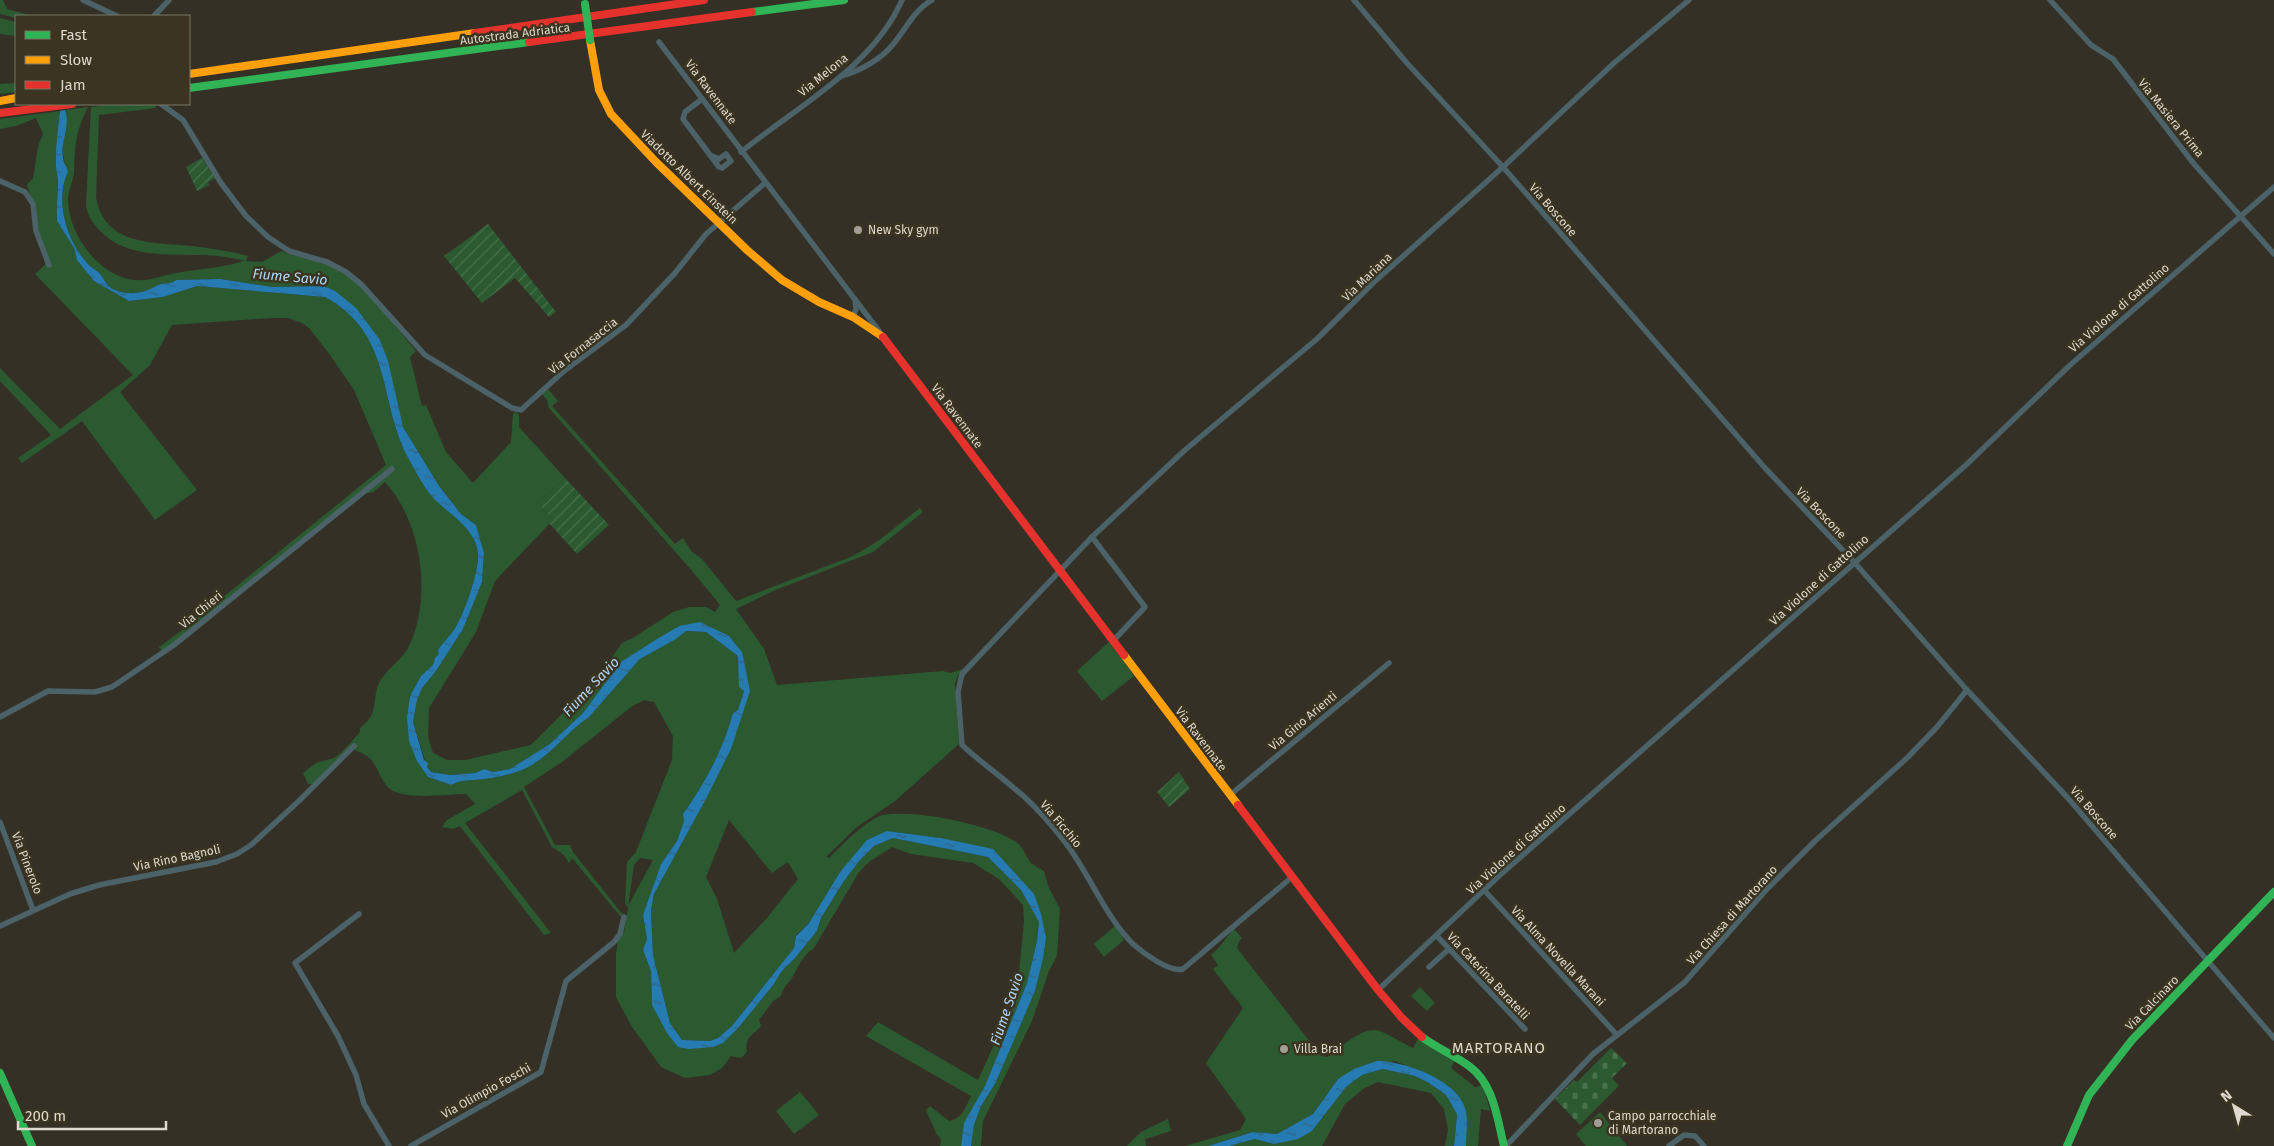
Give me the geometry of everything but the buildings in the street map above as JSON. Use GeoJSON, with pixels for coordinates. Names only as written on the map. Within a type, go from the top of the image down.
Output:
{"type":"FeatureCollection","features":[{"type":"Feature","properties":{"kind":"main road","name":"Autostrada Adriatica"},"geometry":{"type":"LineString","coordinates":[[190,74],[704,0]]}},
{"type":"Feature","properties":{"kind":"main road","name":"Autostrada Adriatica"},"geometry":{"type":"LineString","coordinates":[[190,88],[844,0]]}},
{"type":"Feature","properties":{"kind":"main road","name":"Viadotto Albert Einstein"},"geometry":{"type":"LineString","coordinates":[[585,2],[599,90],[611,114],[656,162],[747,250],[782,280],[818,302],[853,316]]}},
{"type":"Feature","properties":{"kind":"main road"},"geometry":{"type":"LineString","coordinates":[[0,101],[15,98]]}},
{"type":"Feature","properties":{"kind":"main road"},"geometry":{"type":"LineString","coordinates":[[0,113],[64,105]]}},
{"type":"Feature","properties":{"kind":"main road","name":"Via Ravennate"},"geometry":{"type":"LineString","coordinates":[[853,316],[880,333],[1059,571],[1378,990],[1406,1024],[1431,1044],[1463,1060],[1476,1070],[1488,1087],[1505,1146]]}},
{"type":"Feature","properties":{"kind":"main road","name":"Via Calcinaro"},"geometry":{"type":"LineString","coordinates":[[2067,1146],[2089,1095],[2132,1040],[2274,892]]}},
{"type":"Feature","properties":{"kind":"main road"},"geometry":{"type":"LineString","coordinates":[[0,1073],[32,1146]]}},
{"type":"Feature","properties":{"kind":"main road"},"geometry":{"type":"LineString","coordinates":[[0,1087],[26,1146]]}},
{"type":"Feature","properties":{"kind":"street"},"geometry":{"type":"LineString","coordinates":[[83,0],[115,15]]}},
{"type":"Feature","properties":{"kind":"street"},"geometry":{"type":"LineString","coordinates":[[155,15],[169,0]]}},
{"type":"Feature","properties":{"kind":"street","name":"Via Melona"},"geometry":{"type":"LineString","coordinates":[[741,152],[841,76],[888,28],[902,0]]}},
{"type":"Feature","properties":{"kind":"street"},"geometry":{"type":"LineString","coordinates":[[841,76],[855,73],[888,50],[910,20],[926,3],[932,0]]}},
{"type":"Feature","properties":{"kind":"street","name":"Via Boscone"},"geometry":{"type":"LineString","coordinates":[[1354,0],[1406,62],[1502,167],[1765,468],[1854,562],[1967,690],[2067,797],[2209,960],[2274,1038]]}},
{"type":"Feature","properties":{"kind":"street","name":"Via Mariana"},"geometry":{"type":"LineString","coordinates":[[1059,571],[1092,537],[1185,450],[1318,338],[1373,283],[1614,63],[1689,0]]}},
{"type":"Feature","properties":{"kind":"street","name":"Via Masiera Prima"},"geometry":{"type":"LineString","coordinates":[[2050,0],[2091,45],[2113,60],[2156,118],[2274,254]]}},
{"type":"Feature","properties":{"kind":"street","name":"Via Ravennate"},"geometry":{"type":"LineString","coordinates":[[659,42],[880,333]]}},
{"type":"Feature","properties":{"kind":"street"},"geometry":{"type":"LineString","coordinates":[[702,99],[685,112],[683,119],[710,155]]}},
{"type":"Feature","properties":{"kind":"street","name":"Via Fornasaccia"},"geometry":{"type":"LineString","coordinates":[[162,105],[183,120],[221,183],[246,216],[280,246],[298,254],[327,262],[346,272],[362,285],[425,355],[512,408],[520,410],[542,393],[564,371],[626,325],[719,221],[765,183]]}},
{"type":"Feature","properties":{"kind":"street"},"geometry":{"type":"LineString","coordinates":[[0,181],[25,192],[33,204],[36,231],[49,265]]}},
{"type":"Feature","properties":{"kind":"street","name":"Via Violone di Gattolino"},"geometry":{"type":"LineString","coordinates":[[1378,990],[1484,890],[1966,465],[2088,349],[2274,187]]}},
{"type":"Feature","properties":{"kind":"street"},"geometry":{"type":"LineString","coordinates":[[853,316],[856,308],[854,298]]}},
{"type":"Feature","properties":{"kind":"street","name":"Via Chieri"},"geometry":{"type":"LineString","coordinates":[[0,717],[48,690],[95,692],[112,687],[174,645],[392,469]]}},
{"type":"Feature","properties":{"kind":"street"},"geometry":{"type":"LineString","coordinates":[[1092,537],[1145,606],[1113,641]]}},
{"type":"Feature","properties":{"kind":"street","name":"Via Ficchio"},"geometry":{"type":"LineString","coordinates":[[1059,571],[962,674],[958,692],[962,745],[1016,790],[1054,828],[1132,943],[1144,953],[1174,970],[1183,969],[1191,963],[1292,877]]}},
{"type":"Feature","properties":{"kind":"street","name":"Via Gino Arienti"},"geometry":{"type":"LineString","coordinates":[[1230,795],[1389,663]]}},
{"type":"Feature","properties":{"kind":"street","name":"Via Chiesa di Martorano"},"geometry":{"type":"LineString","coordinates":[[1505,1146],[1592,1054],[1685,982],[1767,888],[1816,840],[1907,758],[1937,727],[1967,690]]}},
{"type":"Feature","properties":{"kind":"street","name":"Via Rino Bagnoli"},"geometry":{"type":"LineString","coordinates":[[0,926],[70,894],[99,885],[216,862],[237,854],[251,845],[301,799],[354,746]]}},
{"type":"Feature","properties":{"kind":"street","name":"Via Pinerolo"},"geometry":{"type":"LineString","coordinates":[[0,822],[33,910]]}},
{"type":"Feature","properties":{"kind":"street","name":"Via Alma Novella Marani"},"geometry":{"type":"LineString","coordinates":[[1484,890],[1617,1036]]}},
{"type":"Feature","properties":{"kind":"street"},"geometry":{"type":"LineString","coordinates":[[359,914],[294,963],[338,1036],[356,1076],[364,1104],[389,1146]]}},
{"type":"Feature","properties":{"kind":"street","name":"Via Olimpio Foschi"},"geometry":{"type":"LineString","coordinates":[[412,1146],[541,1072],[566,981],[614,942],[620,934],[624,917]]}},
{"type":"Feature","properties":{"kind":"street","name":"Via Caterina Baratelli"},"geometry":{"type":"LineString","coordinates":[[1437,936],[1525,1029]]}},
{"type":"Feature","properties":{"kind":"street"},"geometry":{"type":"LineString","coordinates":[[1429,967],[1449,949]]}},
{"type":"Feature","properties":{"kind":"street"},"geometry":{"type":"LineString","coordinates":[[1670,1146],[1684,1134],[1695,1136],[1704,1146]]}},
{"type":"Feature","properties":{"kind":"green space"},"geometry":{"type":"Polygon","coordinates":[[[0,0],[3,0],[7,9],[29,15],[15,15],[15,18],[0,14],[0,0]]]}},
{"type":"Feature","properties":{"kind":"green space"},"geometry":{"type":"Polygon","coordinates":[[[0,18],[15,22],[15,36],[0,34],[0,18]]]}},
{"type":"Feature","properties":{"kind":"green space"},"geometry":{"type":"Polygon","coordinates":[[[15,83],[15,92],[0,94],[0,84],[15,83]]]}},
{"type":"Feature","properties":{"kind":"green space"},"geometry":{"type":"Polygon","coordinates":[[[107,105],[155,105],[156,108],[99,115],[96,197],[101,213],[109,225],[120,233],[146,242],[227,251],[248,256],[246,261],[262,262],[281,251],[336,268],[363,288],[416,351],[410,357],[422,406],[426,405],[446,452],[473,483],[511,442],[513,413],[517,412],[519,427],[565,478],[538,503],[553,520],[495,581],[476,632],[429,708],[428,737],[433,753],[447,760],[465,760],[531,745],[595,681],[622,643],[673,612],[689,607],[706,607],[715,612],[720,605],[549,408],[547,400],[542,394],[548,389],[558,401],[552,406],[675,544],[683,538],[692,552],[702,559],[736,601],[853,556],[878,541],[920,508],[923,512],[873,552],[773,591],[736,609],[764,649],[777,685],[943,671],[950,673],[963,669],[955,683],[959,744],[895,801],[857,827],[826,857],[829,858],[869,822],[883,815],[913,814],[970,824],[1004,835],[1019,844],[1031,863],[1044,871],[1048,886],[1060,909],[1057,956],[1049,971],[1032,1021],[983,1121],[981,1146],[971,1146],[974,1125],[981,1106],[996,1082],[1035,991],[1041,914],[1018,878],[1005,862],[964,844],[941,838],[887,831],[840,872],[809,923],[796,935],[794,948],[732,1026],[718,1038],[710,1041],[682,1040],[670,1023],[653,955],[651,910],[654,894],[731,749],[748,680],[743,666],[742,652],[729,636],[679,626],[621,662],[583,713],[550,744],[510,769],[493,772],[484,769],[475,773],[450,775],[431,772],[427,767],[413,722],[417,700],[422,688],[436,671],[463,629],[482,582],[484,553],[476,525],[461,514],[439,486],[403,427],[380,340],[324,286],[273,287],[220,279],[176,280],[160,284],[143,292],[132,293],[115,290],[110,287],[99,273],[89,265],[74,244],[65,220],[63,208],[62,195],[68,172],[63,153],[63,139],[67,119],[65,110],[88,107],[80,124],[76,140],[74,173],[68,199],[69,212],[78,237],[95,259],[116,275],[134,280],[152,279],[244,261],[207,255],[149,253],[131,249],[114,242],[99,230],[88,214],[86,203],[91,107],[107,105]],[[729,820],[706,877],[717,899],[734,953],[766,919],[798,879],[788,862],[772,873],[729,820]]]}},
{"type":"Feature","properties":{"kind":"green space"},"geometry":{"type":"Polygon","coordinates":[[[60,111],[56,152],[58,182],[57,221],[74,248],[77,260],[94,281],[129,301],[163,297],[197,286],[325,297],[347,312],[362,329],[373,348],[397,432],[406,454],[429,493],[459,520],[472,535],[478,554],[473,582],[458,623],[438,650],[440,654],[435,658],[433,665],[421,676],[410,696],[407,717],[428,777],[451,785],[462,781],[504,776],[532,765],[589,717],[640,659],[676,639],[686,631],[706,632],[738,656],[744,691],[738,710],[733,713],[724,740],[712,766],[683,814],[684,821],[677,841],[661,864],[643,915],[647,939],[643,950],[651,971],[652,1005],[678,1047],[713,1047],[762,999],[781,972],[817,931],[821,918],[844,881],[860,860],[874,846],[893,838],[988,857],[1021,890],[1039,922],[1037,941],[1027,983],[985,1086],[965,1123],[961,1146],[940,1146],[941,1140],[926,1110],[930,1106],[949,1121],[954,1120],[963,1112],[971,1096],[866,1036],[878,1022],[978,1080],[1009,1012],[1019,972],[1024,922],[1023,905],[999,879],[973,863],[911,854],[892,847],[869,862],[859,872],[814,948],[801,961],[781,996],[773,1001],[759,1020],[761,1026],[748,1040],[747,1052],[741,1058],[731,1056],[722,1068],[710,1075],[685,1078],[661,1067],[632,1027],[616,997],[616,954],[618,940],[624,932],[628,908],[625,903],[627,862],[636,852],[672,760],[673,736],[654,702],[644,700],[631,707],[562,762],[524,787],[555,845],[570,845],[573,852],[623,915],[620,916],[572,858],[569,863],[564,855],[552,847],[522,790],[465,823],[551,933],[544,935],[460,826],[453,829],[442,827],[447,820],[475,804],[466,794],[423,796],[401,794],[386,785],[371,759],[352,749],[317,785],[308,784],[303,773],[316,763],[334,758],[342,752],[369,719],[373,712],[379,683],[405,653],[416,628],[420,607],[420,562],[408,518],[398,499],[385,482],[373,492],[364,494],[164,655],[159,647],[386,465],[354,390],[309,328],[302,323],[288,318],[172,325],[150,365],[120,392],[197,490],[155,520],[82,421],[22,463],[18,458],[51,435],[0,381],[0,368],[60,429],[133,375],[35,274],[45,265],[46,259],[27,184],[33,179],[38,146],[43,134],[36,118],[16,126],[0,129],[0,119],[60,111]],[[640,858],[634,865],[628,906],[653,860],[640,858]]]}},
{"type":"Feature","properties":{"kind":"green space"},"geometry":{"type":"Polygon","coordinates":[[[202,158],[215,178],[208,182],[209,185],[197,191],[186,167],[202,158]]]}},
{"type":"Feature","properties":{"kind":"green space"},"geometry":{"type":"Polygon","coordinates":[[[488,224],[556,312],[549,317],[515,278],[482,303],[444,256],[488,224]]]}},
{"type":"Feature","properties":{"kind":"green space"},"geometry":{"type":"Polygon","coordinates":[[[565,478],[609,525],[577,554],[549,523],[553,520],[538,503],[565,478]]]}},
{"type":"Feature","properties":{"kind":"green space"},"geometry":{"type":"Polygon","coordinates":[[[1109,642],[1134,676],[1102,701],[1077,671],[1109,642]]]}},
{"type":"Feature","properties":{"kind":"green space"},"geometry":{"type":"Polygon","coordinates":[[[1179,772],[1190,789],[1169,807],[1157,792],[1179,772]]]}},
{"type":"Feature","properties":{"kind":"green space"},"geometry":{"type":"Polygon","coordinates":[[[1115,926],[1124,940],[1104,957],[1094,944],[1115,926]]]}},
{"type":"Feature","properties":{"kind":"green space"},"geometry":{"type":"Polygon","coordinates":[[[1234,929],[1242,938],[1237,948],[1321,1056],[1328,1057],[1352,1038],[1374,1030],[1380,1031],[1413,1048],[1418,1039],[1455,1060],[1451,1068],[1475,1087],[1483,1085],[1490,1111],[1481,1109],[1478,1146],[1466,1146],[1466,1111],[1446,1085],[1421,1071],[1394,1061],[1338,1079],[1313,1114],[1277,1134],[1253,1132],[1208,1146],[1185,1146],[1240,1130],[1246,1119],[1206,1063],[1243,1008],[1213,969],[1218,965],[1211,955],[1234,929]]]}},
{"type":"Feature","properties":{"kind":"green space"},"geometry":{"type":"Polygon","coordinates":[[[1420,987],[1435,1003],[1427,1011],[1411,996],[1420,987]]]}},
{"type":"Feature","properties":{"kind":"green space"},"geometry":{"type":"Polygon","coordinates":[[[1611,1048],[1627,1063],[1612,1078],[1619,1086],[1580,1125],[1555,1099],[1574,1080],[1577,1082],[1611,1048]]]}},
{"type":"Feature","properties":{"kind":"green space"},"geometry":{"type":"Polygon","coordinates":[[[1383,1069],[1415,1076],[1446,1095],[1457,1113],[1454,1146],[1445,1146],[1448,1130],[1444,1109],[1431,1093],[1378,1082],[1363,1089],[1345,1104],[1322,1146],[1229,1146],[1255,1139],[1274,1144],[1312,1131],[1346,1087],[1362,1075],[1383,1069]]]}},
{"type":"Feature","properties":{"kind":"green space"},"geometry":{"type":"Polygon","coordinates":[[[800,1092],[819,1115],[794,1134],[776,1111],[800,1092]]]}},
{"type":"Feature","properties":{"kind":"green space","name":"Campo parrocchiale di Martorano"},"geometry":{"type":"Polygon","coordinates":[[[1600,1112],[1627,1146],[1586,1146],[1576,1134],[1600,1112]]]}},
{"type":"Feature","properties":{"kind":"green space"},"geometry":{"type":"Polygon","coordinates":[[[1168,1119],[1171,1131],[1145,1139],[1146,1146],[1127,1146],[1141,1132],[1168,1119]]]}},
{"type":"Feature","properties":{"kind":"water"},"geometry":{"type":"Polygon","coordinates":[[[65,110],[67,122],[62,151],[68,172],[62,195],[65,220],[74,244],[81,255],[110,287],[121,292],[132,293],[143,292],[160,284],[176,280],[220,279],[273,287],[324,286],[335,291],[356,308],[380,340],[388,361],[403,427],[439,486],[461,514],[476,525],[484,553],[482,582],[463,629],[436,671],[422,688],[417,700],[413,722],[424,760],[428,763],[427,767],[431,772],[450,775],[475,773],[484,769],[493,772],[510,769],[550,744],[583,713],[621,662],[679,626],[700,622],[729,636],[742,652],[750,691],[731,749],[654,894],[651,910],[653,955],[670,1023],[682,1040],[710,1041],[718,1038],[732,1026],[794,948],[796,936],[809,923],[840,872],[867,840],[887,831],[941,838],[993,849],[1034,894],[1046,938],[1035,991],[996,1082],[981,1106],[974,1125],[971,1146],[961,1146],[964,1123],[985,1086],[1027,983],[1037,941],[1039,922],[1021,890],[988,857],[893,838],[874,846],[860,860],[844,881],[821,918],[817,931],[781,972],[774,984],[738,1028],[723,1043],[713,1047],[688,1049],[678,1047],[667,1033],[652,1005],[651,971],[643,950],[647,939],[643,915],[661,864],[677,841],[684,821],[683,814],[712,766],[724,740],[733,713],[738,710],[744,691],[739,687],[738,656],[706,632],[686,631],[676,639],[640,659],[589,717],[532,765],[504,776],[462,781],[451,785],[428,777],[417,761],[409,741],[407,717],[410,696],[421,676],[433,665],[435,658],[439,654],[438,650],[458,623],[473,582],[478,554],[472,535],[459,520],[429,493],[406,454],[397,432],[373,348],[362,329],[347,312],[325,297],[197,286],[163,297],[129,301],[94,281],[77,260],[74,248],[57,221],[58,182],[56,146],[60,111],[65,110]]]}},
{"type":"Feature","properties":{"kind":"water"},"geometry":{"type":"Polygon","coordinates":[[[1377,1061],[1401,1064],[1429,1074],[1453,1090],[1461,1100],[1466,1111],[1466,1146],[1454,1146],[1457,1114],[1446,1095],[1415,1076],[1383,1069],[1362,1075],[1346,1087],[1312,1131],[1298,1139],[1274,1144],[1255,1139],[1229,1146],[1208,1146],[1253,1132],[1277,1134],[1313,1114],[1338,1079],[1354,1069],[1377,1061]]]}},
{"type":"Feature","properties":{"kind":"traffic: fast"},"geometry":{"type":"LineString","coordinates":[[752,12],[844,0]]}},
{"type":"Feature","properties":{"kind":"traffic: fast"},"geometry":{"type":"LineString","coordinates":[[585,4],[590,40]]}},
{"type":"Feature","properties":{"kind":"traffic: fast"},"geometry":{"type":"LineString","coordinates":[[190,88],[529,42]]}},
{"type":"Feature","properties":{"kind":"traffic: fast"},"geometry":{"type":"LineString","coordinates":[[2067,1146],[2089,1095],[2132,1040],[2274,892]]}},
{"type":"Feature","properties":{"kind":"traffic: fast"},"geometry":{"type":"LineString","coordinates":[[1422,1037],[1469,1066],[1484,1082],[1493,1102],[1504,1146]]}},
{"type":"Feature","properties":{"kind":"traffic: fast"},"geometry":{"type":"LineString","coordinates":[[0,1073],[32,1146]]}},
{"type":"Feature","properties":{"kind":"traffic: slow"},"geometry":{"type":"LineString","coordinates":[[190,74],[475,33]]}},
{"type":"Feature","properties":{"kind":"traffic: slow"},"geometry":{"type":"LineString","coordinates":[[590,40],[599,90],[611,114],[656,162],[747,250],[782,280],[819,302],[853,317],[883,337]]}},
{"type":"Feature","properties":{"kind":"traffic: slow"},"geometry":{"type":"LineString","coordinates":[[0,101],[15,98]]}},
{"type":"Feature","properties":{"kind":"traffic: slow"},"geometry":{"type":"LineString","coordinates":[[1124,655],[1238,805]]}},
{"type":"Feature","properties":{"kind":"traffic: jam"},"geometry":{"type":"LineString","coordinates":[[475,33],[704,0]]}},
{"type":"Feature","properties":{"kind":"traffic: jam"},"geometry":{"type":"LineString","coordinates":[[529,42],[752,12]]}},
{"type":"Feature","properties":{"kind":"traffic: jam"},"geometry":{"type":"LineString","coordinates":[[0,113],[64,105]]}},
{"type":"Feature","properties":{"kind":"traffic: jam"},"geometry":{"type":"LineString","coordinates":[[883,337],[1124,655]]}},
{"type":"Feature","properties":{"kind":"traffic: jam"},"geometry":{"type":"LineString","coordinates":[[1238,805],[1378,990],[1402,1018],[1422,1037]]}},
{"type":"Feature","properties":{"kind":"place","name":"New Sky gym"},"geometry":{"type":"Point","coordinates":[858,230]}},
{"type":"Feature","properties":{"kind":"place","name":"Villa Brai"},"geometry":{"type":"Point","coordinates":[1284,1049]}},
{"type":"Feature","properties":{"kind":"place","name":"Campo parrocchiale di Martorano"},"geometry":{"type":"Point","coordinates":[1598,1123]}},
{"type":"Feature","properties":{"kind":"district","name":"MARTORANO"},"geometry":{"type":"Point","coordinates":[1499,1048]}},
{"type":"Feature","properties":{"kind":"water label","name":"Fiume Savio"},"geometry":{"type":"Point","coordinates":[290,277]}},
{"type":"Feature","properties":{"kind":"water label","name":"Fiume Savio"},"geometry":{"type":"Point","coordinates":[591,687]}},
{"type":"Feature","properties":{"kind":"water label","name":"Fiume Savio"},"geometry":{"type":"Point","coordinates":[1007,1009]}}]}
